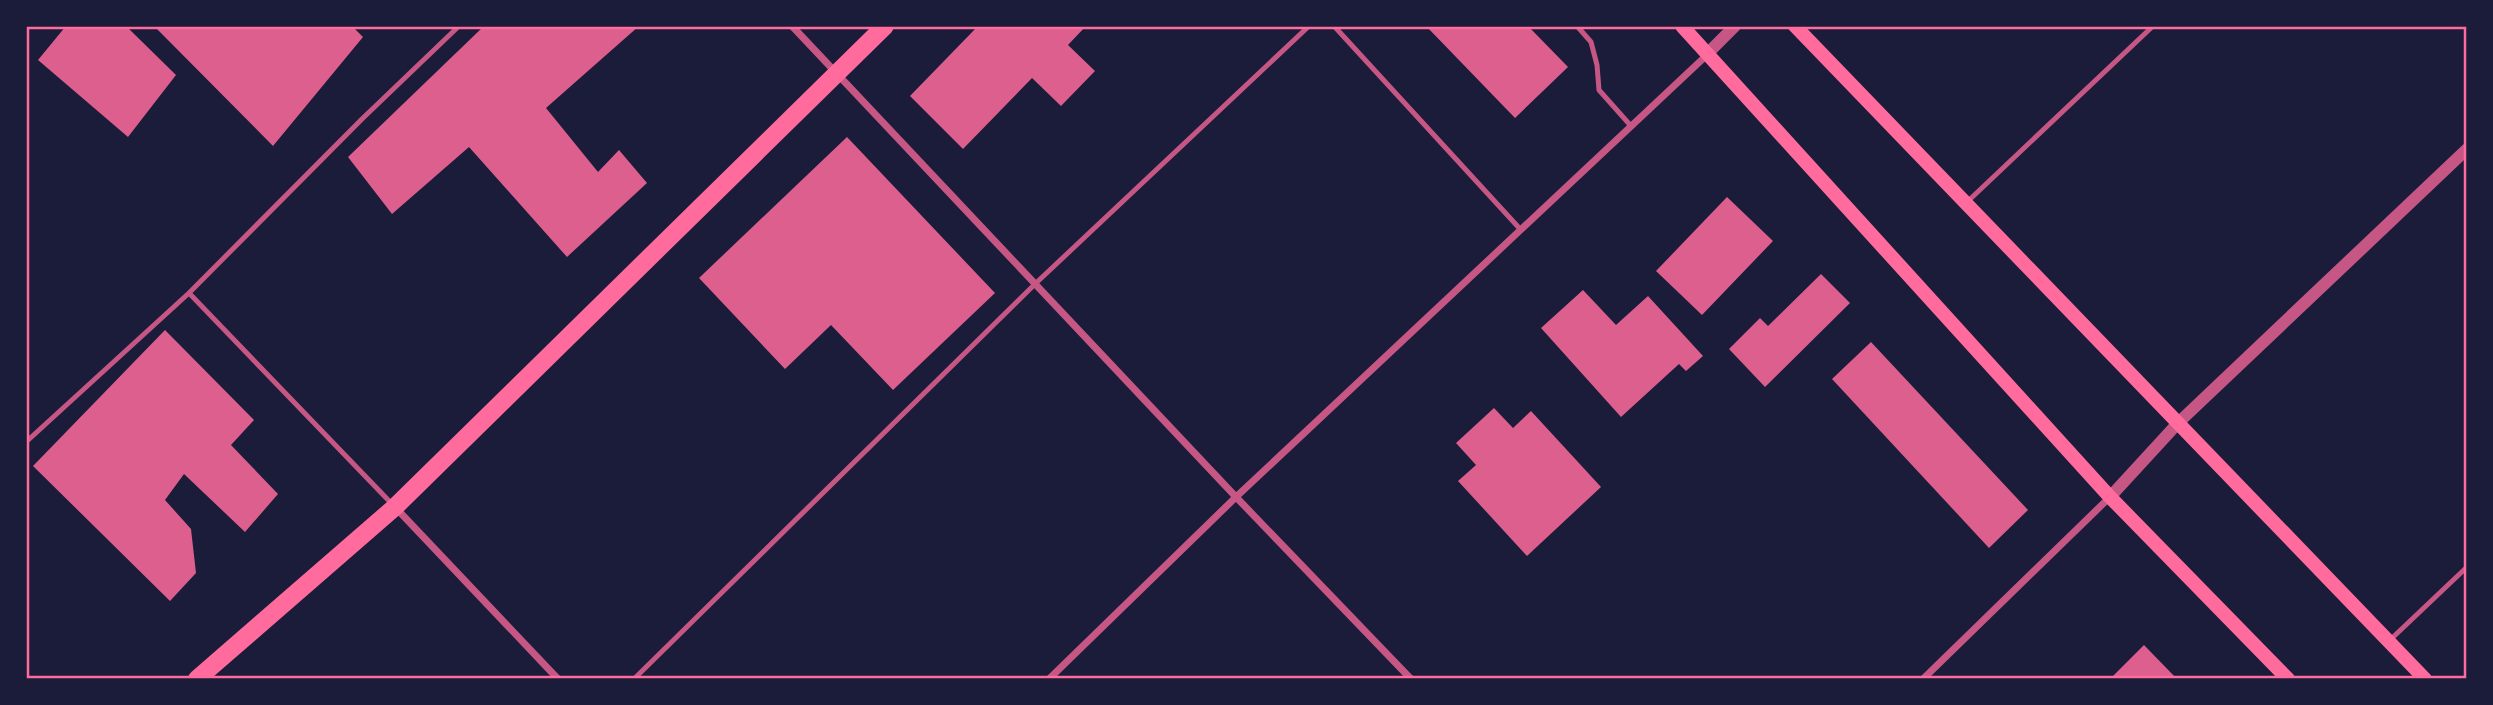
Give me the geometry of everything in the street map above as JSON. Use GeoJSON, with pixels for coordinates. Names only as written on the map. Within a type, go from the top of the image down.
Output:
{"type":"FeatureCollection","features":[{"type":"Feature","properties":{"kind":"main road"},"geometry":{"type":"LineString","coordinates":[[197,679],[395,507],[885,26]]}},
{"type":"Feature","properties":{"kind":"main road"},"geometry":{"type":"LineString","coordinates":[[1682,26],[2110,497],[2288,679]]}},
{"type":"Feature","properties":{"kind":"main road"},"geometry":{"type":"LineString","coordinates":[[1796,26],[2425,679]]}},
{"type":"Feature","properties":{"kind":"street"},"geometry":{"type":"LineString","coordinates":[[792,26],[1411,679]]}},
{"type":"Feature","properties":{"kind":"street"},"geometry":{"type":"LineString","coordinates":[[1049,679],[1236,497],[1735,26]]}},
{"type":"Feature","properties":{"kind":"street"},"geometry":{"type":"LineString","coordinates":[[1923,679],[2110,497],[2178,423],[2467,149]]}},
{"type":"Feature","properties":{"kind":"street"},"geometry":{"type":"LineString","coordinates":[[395,507],[558,679]]}},
{"type":"Feature","properties":{"kind":"lane"},"geometry":{"type":"LineString","coordinates":[[26,442],[188,293],[459,26]]}},
{"type":"Feature","properties":{"kind":"lane"},"geometry":{"type":"LineString","coordinates":[[634,679],[1035,284],[1309,26]]}},
{"type":"Feature","properties":{"kind":"lane"},"geometry":{"type":"LineString","coordinates":[[1334,26],[1521,230]]}},
{"type":"Feature","properties":{"kind":"lane"},"geometry":{"type":"LineString","coordinates":[[1577,26],[1591,42],[1597,65],[1599,90],[1631,126]]}},
{"type":"Feature","properties":{"kind":"lane"},"geometry":{"type":"LineString","coordinates":[[1966,203],[2153,26]]}},
{"type":"Feature","properties":{"kind":"lane"},"geometry":{"type":"LineString","coordinates":[[188,293],[395,507]]}},
{"type":"Feature","properties":{"kind":"lane"},"geometry":{"type":"LineString","coordinates":[[2389,641],[2467,567]]}},
{"type":"Feature","properties":{"kind":"building"},"geometry":{"type":"Polygon","coordinates":[[[66,26],[126,26],[176,75],[128,137],[38,60],[66,26]]]}},
{"type":"Feature","properties":{"kind":"building"},"geometry":{"type":"Polygon","coordinates":[[[154,26],[352,26],[363,37],[273,146],[154,26]]]}},
{"type":"Feature","properties":{"kind":"building"},"geometry":{"type":"Polygon","coordinates":[[[484,26],[639,26],[546,108],[598,172],[619,150],[647,183],[567,257],[469,147],[392,214],[348,157],[484,26]]]}},
{"type":"Feature","properties":{"kind":"building"},"geometry":{"type":"Polygon","coordinates":[[[978,26],[1086,26],[1068,45],[1095,71],[1061,106],[1032,78],[963,149],[910,96],[978,26]]]}},
{"type":"Feature","properties":{"kind":"building"},"geometry":{"type":"Polygon","coordinates":[[[1426,26],[1528,26],[1568,67],[1515,118],[1426,26]]]}},
{"type":"Feature","properties":{"kind":"building"},"geometry":{"type":"Polygon","coordinates":[[[847,137],[995,293],[893,390],[831,325],[785,369],[699,278],[847,137]]]}},
{"type":"Feature","properties":{"kind":"building"},"geometry":{"type":"Polygon","coordinates":[[[1727,197],[1773,241],[1702,315],[1656,271],[1727,197]]]}},
{"type":"Feature","properties":{"kind":"building"},"geometry":{"type":"Polygon","coordinates":[[[1821,274],[1850,303],[1765,387],[1729,349],[1760,318],[1768,326],[1821,274]]]}},
{"type":"Feature","properties":{"kind":"building"},"geometry":{"type":"Polygon","coordinates":[[[1583,290],[1616,325],[1648,296],[1703,356],[1686,371],[1679,364],[1621,417],[1541,328],[1583,290]]]}},
{"type":"Feature","properties":{"kind":"building"},"geometry":{"type":"Polygon","coordinates":[[[165,330],[254,420],[231,445],[278,494],[245,532],[184,474],[165,500],[191,529],[196,573],[170,601],[33,466],[165,330]]]}},
{"type":"Feature","properties":{"kind":"building"},"geometry":{"type":"Polygon","coordinates":[[[1871,342],[2028,510],[1989,548],[1832,379],[1871,342]]]}},
{"type":"Feature","properties":{"kind":"building"},"geometry":{"type":"Polygon","coordinates":[[[1494,408],[1513,428],[1531,411],[1601,487],[1527,556],[1458,481],[1476,465],[1456,443],[1494,408]]]}},
{"type":"Feature","properties":{"kind":"building"},"geometry":{"type":"Polygon","coordinates":[[[2144,645],[2177,679],[2110,679],[2144,645]]]}}]}
